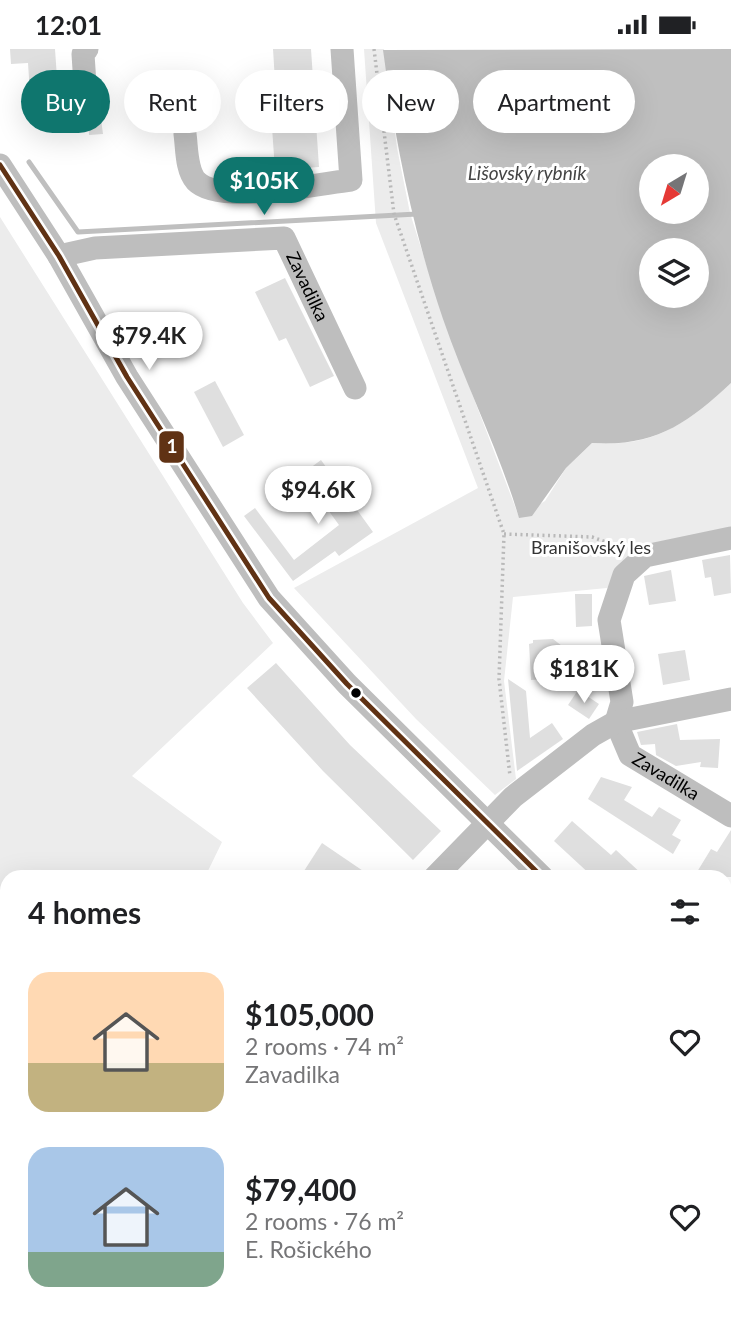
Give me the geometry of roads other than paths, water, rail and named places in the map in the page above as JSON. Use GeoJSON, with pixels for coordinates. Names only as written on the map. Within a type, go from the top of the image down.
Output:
{"type":"FeatureCollection","features":[{"type":"Feature","properties":{"kind":"street"},"geometry":{"type":"LineString","coordinates":[[84,70],[83,54],[87,49]]}},
{"type":"Feature","properties":{"kind":"street"},"geometry":{"type":"LineString","coordinates":[[185,134],[195,180],[211,191],[231,193],[351,180],[342,49]]}},
{"type":"Feature","properties":{"kind":"street"},"geometry":{"type":"LineString","coordinates":[[0,165],[59,256],[127,377],[269,598],[347,684],[535,870]]}},
{"type":"Feature","properties":{"kind":"street","name":"Zavadilka"},"geometry":{"type":"LineString","coordinates":[[59,256],[95,248],[284,238],[355,388]]}},
{"type":"Feature","properties":{"kind":"street","name":"Zavadilka"},"geometry":{"type":"LineString","coordinates":[[731,538],[645,556],[624,575],[609,620],[622,702],[616,722],[630,755],[731,816]]}},
{"type":"Feature","properties":{"kind":"street"},"geometry":{"type":"LineString","coordinates":[[442,870],[513,797],[593,735],[616,722],[731,699]]}},
{"type":"Feature","properties":{"kind":"water","name":"Lišovský rybník"},"geometry":{"type":"Polygon","coordinates":[[[731,49],[731,383],[700,410],[669,430],[634,441],[592,443],[566,468],[532,516],[519,518],[443,319],[422,252],[396,133],[459,133],[459,70],[386,70],[383,50],[731,49]]]}},
{"type":"Feature","properties":{"kind":"waterway"},"geometry":{"type":"LineString","coordinates":[[29,162],[78,232],[417,214]]}},
{"type":"Feature","properties":{"kind":"park label","name":"Branišovský les"},"geometry":{"type":"Point","coordinates":[591,548]}}]}
